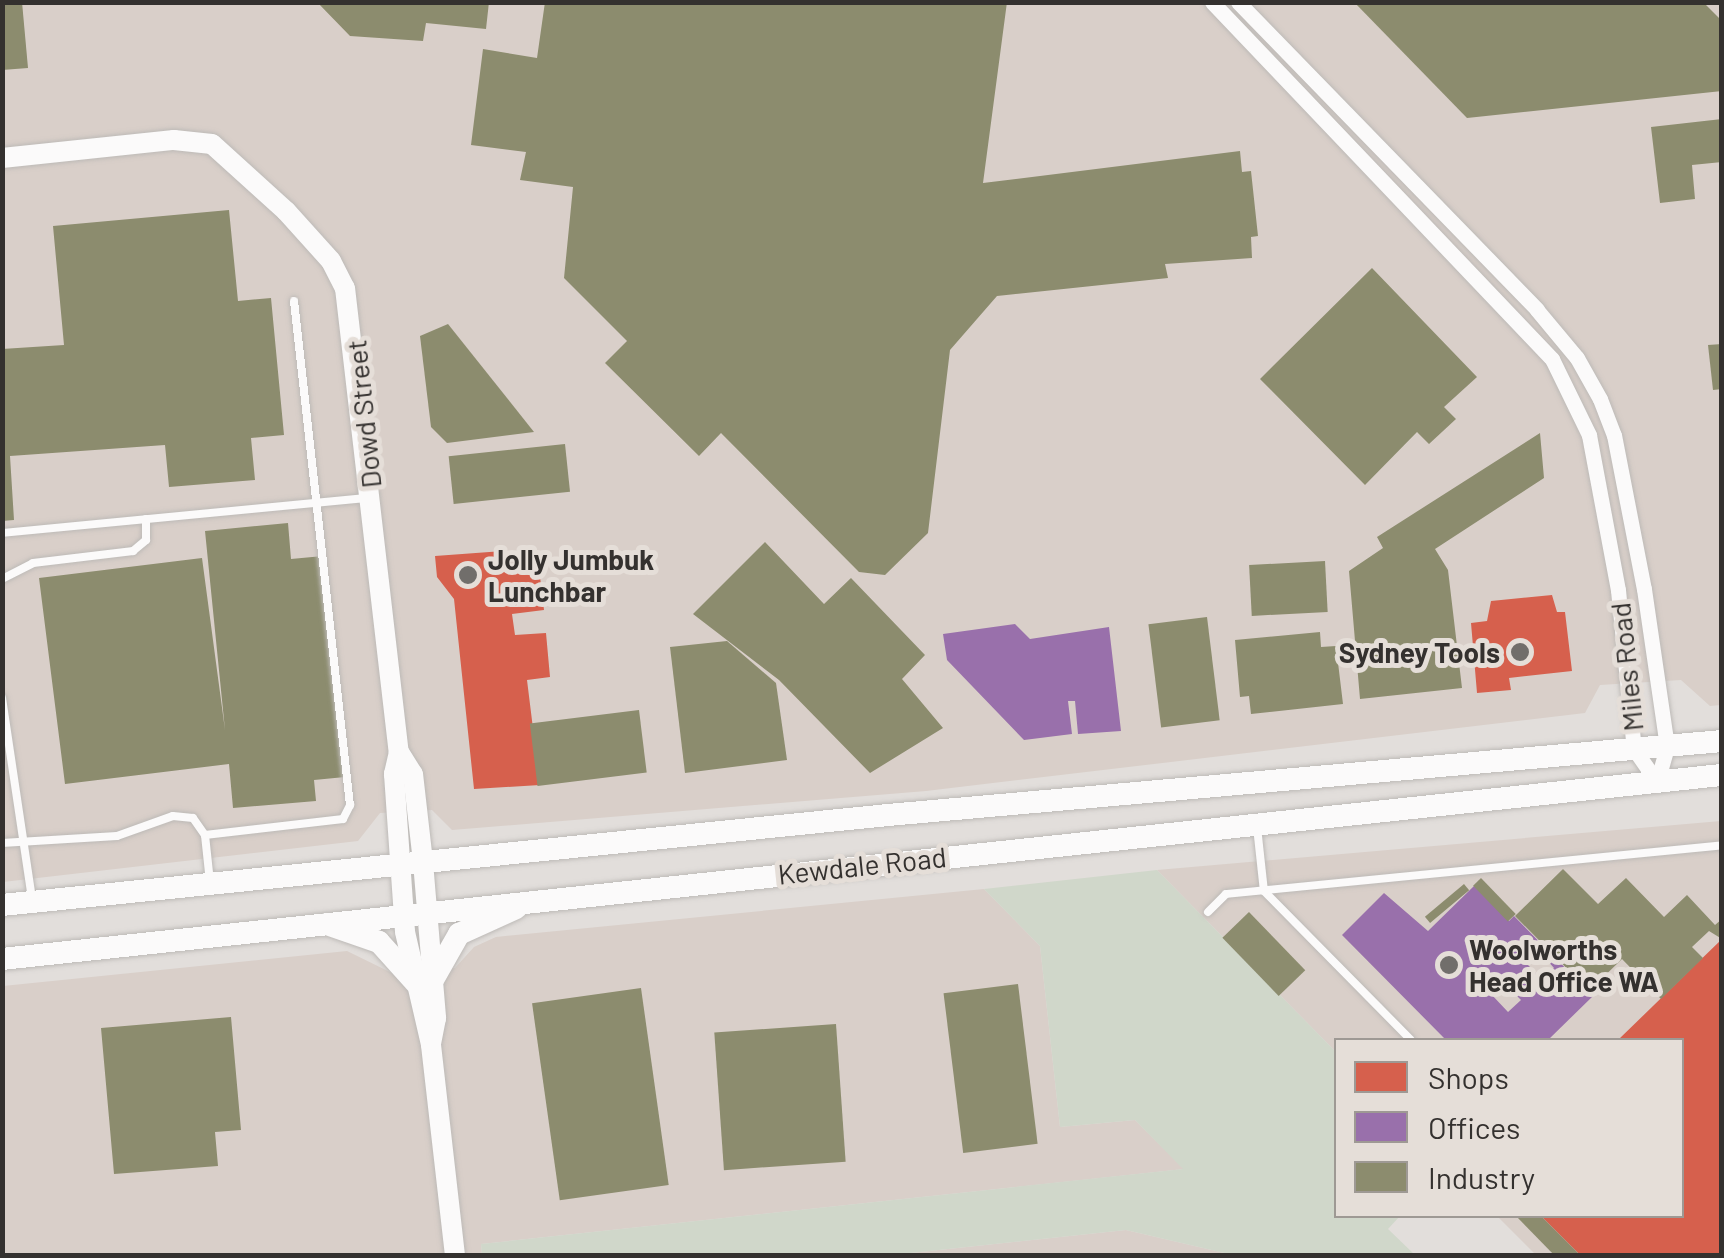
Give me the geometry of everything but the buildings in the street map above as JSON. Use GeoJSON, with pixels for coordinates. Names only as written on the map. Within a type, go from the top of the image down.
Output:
{"type":"FeatureCollection","features":[{"type":"Feature","properties":{"kind":"main road","name":"Dowd Street"},"geometry":{"type":"LineString","coordinates":[[2,158],[199,141],[223,150],[331,261],[345,288],[400,752],[394,774],[411,862],[456,1256]]}},
{"type":"Feature","properties":{"kind":"main road","name":"Kewdale Road"},"geometry":{"type":"LineString","coordinates":[[2,905],[411,862],[1722,741]]}},
{"type":"Feature","properties":{"kind":"main road","name":"Kewdale Road"},"geometry":{"type":"LineString","coordinates":[[2,958],[416,910],[1722,775]]}},
{"type":"Feature","properties":{"kind":"main road"},"geometry":{"type":"LineString","coordinates":[[1252,784],[1256,823]]}},
{"type":"Feature","properties":{"kind":"main road"},"geometry":{"type":"LineString","coordinates":[[318,922],[379,942],[425,981],[458,934],[533,900]]}},
{"type":"Feature","properties":{"kind":"street","name":"Miles Road"},"geometry":{"type":"LineString","coordinates":[[1212,2],[1552,359],[1575,400],[1598,473],[1634,749],[1657,782]]}},
{"type":"Feature","properties":{"kind":"street","name":"Miles Road"},"geometry":{"type":"LineString","coordinates":[[1238,2],[1577,358],[1614,435],[1667,747],[1657,782]]}},
{"type":"Feature","properties":{"kind":"lane"},"geometry":{"type":"LineString","coordinates":[[205,835],[348,813],[294,300]]}},
{"type":"Feature","properties":{"kind":"lane"},"geometry":{"type":"LineString","coordinates":[[2,534],[372,497]]}},
{"type":"Feature","properties":{"kind":"lane"},"geometry":{"type":"LineString","coordinates":[[2,579],[32,563],[133,551],[146,540],[146,519]]}},
{"type":"Feature","properties":{"kind":"lane"},"geometry":{"type":"LineString","coordinates":[[2,698],[33,902]]}},
{"type":"Feature","properties":{"kind":"lane"},"geometry":{"type":"LineString","coordinates":[[2,842],[117,836],[172,816],[193,818],[205,835],[210,884]]}},
{"type":"Feature","properties":{"kind":"lane"},"geometry":{"type":"LineString","coordinates":[[1256,823],[1264,891],[1409,1038]]}},
{"type":"Feature","properties":{"kind":"lane"},"geometry":{"type":"LineString","coordinates":[[1208,912],[1226,894],[1722,845]]}},
{"type":"Feature","properties":{"kind":"shaded area"},"geometry":{"type":"Polygon","coordinates":[[[2,3],[1721,3],[1721,705],[1710,706],[1681,680],[1600,685],[1585,713],[926,791],[452,830],[432,810],[380,813],[358,841],[3,882],[2,3]]]}},
{"type":"Feature","properties":{"kind":"shaded area"},"geometry":{"type":"Polygon","coordinates":[[[1721,821],[1721,1255],[1536,1255],[1499,1218],[1684,1218],[1684,1038],[1334,1038],[1334,1050],[1157,870],[1721,821]]]}},
{"type":"Feature","properties":{"kind":"shaded area"},"geometry":{"type":"Polygon","coordinates":[[[1157,870],[1334,1050],[1334,1218],[1398,1218],[1388,1229],[1415,1255],[1233,1255],[1126,1230],[883,1256],[482,1256],[481,1244],[1183,1169],[1135,1120],[1060,1127],[1040,946],[984,889],[1157,870]]]}},
{"type":"Feature","properties":{"kind":"shaded area"},"geometry":{"type":"Polygon","coordinates":[[[984,889],[1040,946],[1060,1127],[1135,1120],[1184,1169],[481,1244],[482,1255],[3,1256],[3,986],[347,951],[396,975],[455,968],[474,947],[496,937],[984,889]]]}},
{"type":"Feature","properties":{"kind":"shaded area"},"geometry":{"type":"Polygon","coordinates":[[[1126,1230],[1233,1255],[883,1256],[1126,1230]]]}},
{"type":"Feature","properties":{"kind":"place","name":"Jolly Jumbuk Lunchbar"},"geometry":{"type":"Point","coordinates":[468,575]}},
{"type":"Feature","properties":{"kind":"place","name":"Sydney Tools"},"geometry":{"type":"Point","coordinates":[1520,652]}},
{"type":"Feature","properties":{"kind":"place","name":"Woolworths Head Office WA"},"geometry":{"type":"Point","coordinates":[1449,965]}}]}
